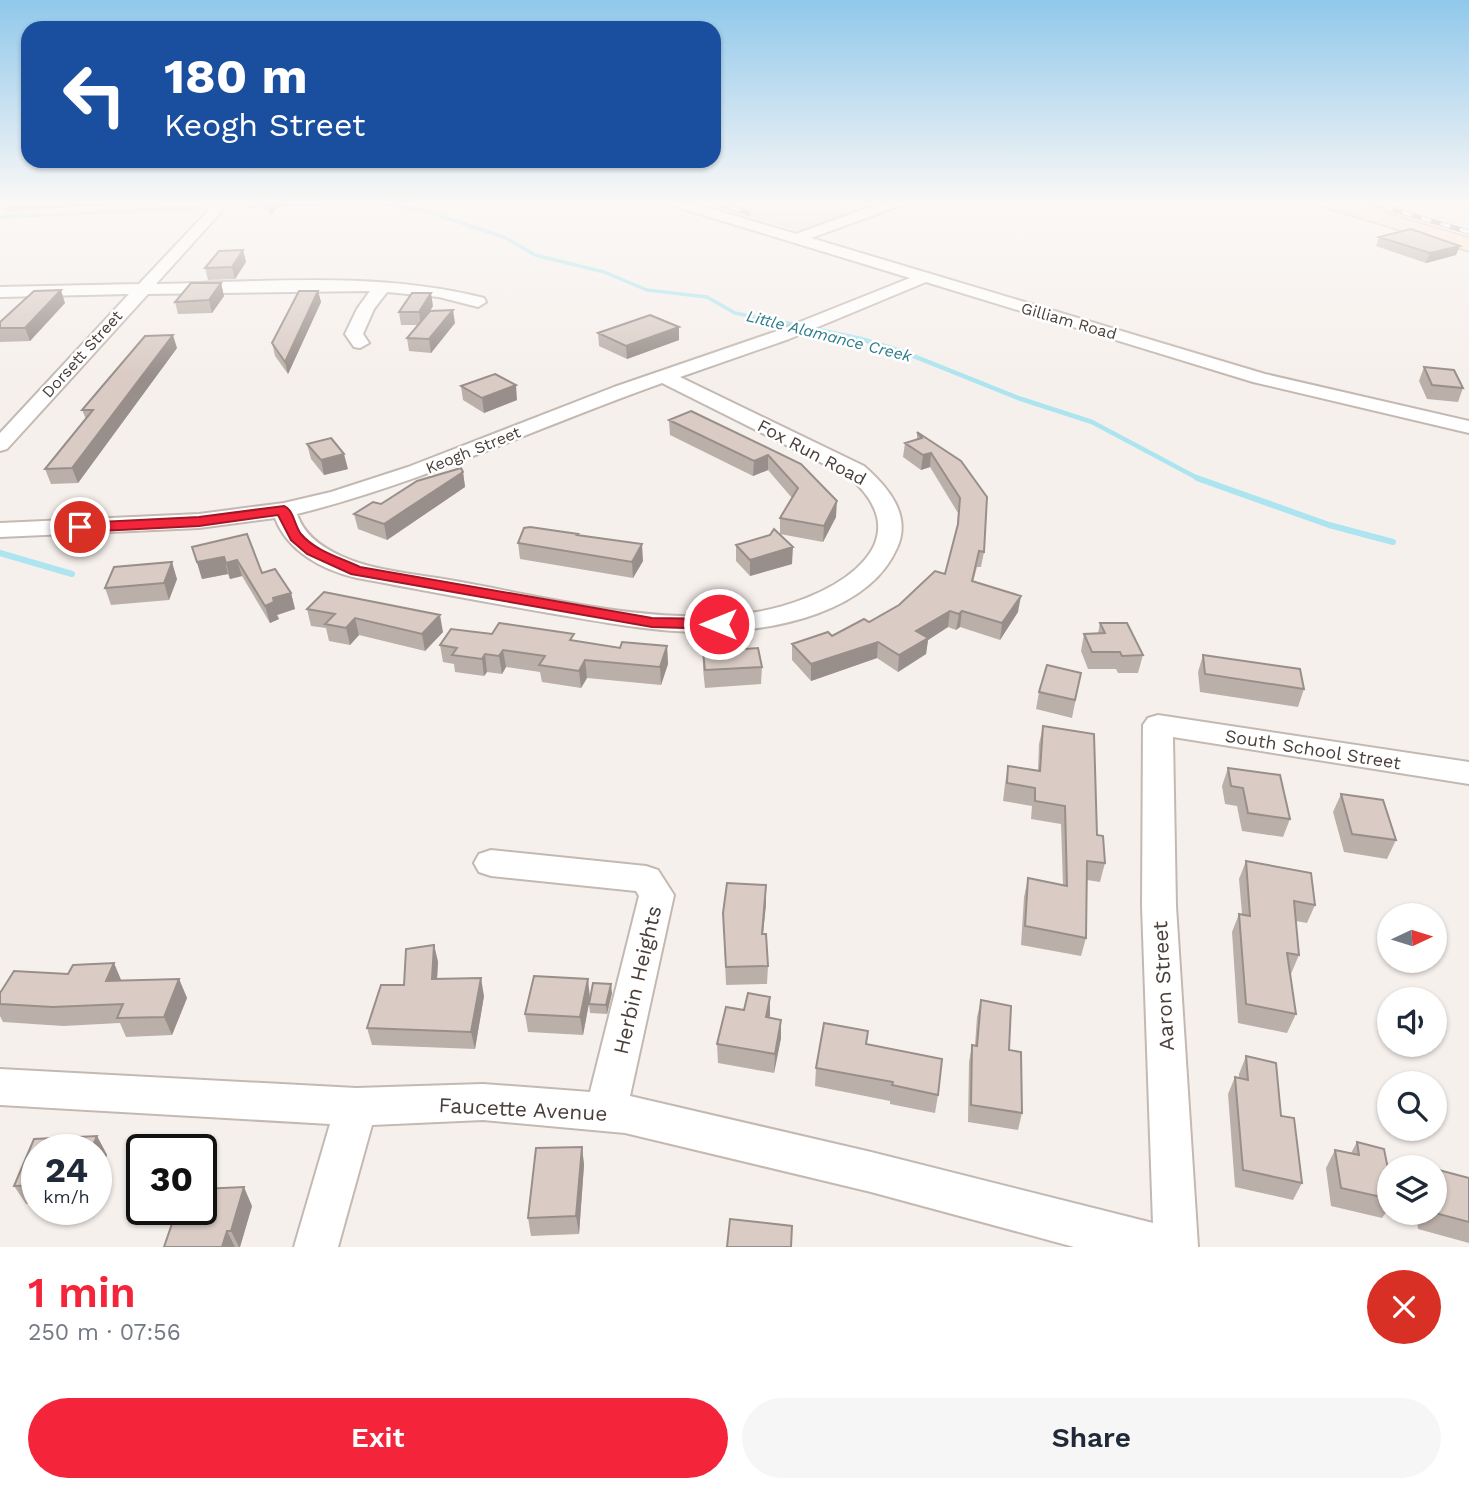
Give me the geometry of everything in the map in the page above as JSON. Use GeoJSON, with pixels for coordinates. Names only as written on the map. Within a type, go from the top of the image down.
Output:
{"type":"FeatureCollection","features":[{"type":"Feature","properties":{"kind":"street","name":"Dorsett Street"},"geometry":{"type":"LineString","coordinates":[[0,444],[169,259]]}},
{"type":"Feature","properties":{"kind":"street","name":"Gilliam Road"},"geometry":{"type":"LineString","coordinates":[[867,259],[1260,378],[1469,427]]}},
{"type":"Feature","properties":{"kind":"street","name":"Keogh Street"},"geometry":{"type":"LineString","coordinates":[[0,530],[159,525],[284,510],[338,497],[416,472],[663,376],[783,335],[925,277]]}},
{"type":"Feature","properties":{"kind":"street"},"geometry":{"type":"LineString","coordinates":[[360,342],[354,334],[359,319],[383,286]]}},
{"type":"Feature","properties":{"kind":"street"},"geometry":{"type":"LineString","coordinates":[[0,292],[383,286],[439,292],[478,302]]}},
{"type":"Feature","properties":{"kind":"street","name":"Fox Run Road"},"geometry":{"type":"LineString","coordinates":[[284,510],[296,537],[312,551],[356,571],[652,623],[738,623],[787,614],[838,595],[861,580],[878,561],[890,539],[891,527],[884,498],[873,484],[856,471],[663,376]]}},
{"type":"Feature","properties":{"kind":"street","name":"South School Street"},"geometry":{"type":"LineString","coordinates":[[1158,725],[1469,773]]}},
{"type":"Feature","properties":{"kind":"street","name":"Aaron Street"},"geometry":{"type":"LineString","coordinates":[[1158,725],[1159,906],[1176,1247]]}},
{"type":"Feature","properties":{"kind":"street","name":"Herbin Heights"},"geometry":{"type":"LineString","coordinates":[[491,863],[646,879],[657,895],[606,1112]]}},
{"type":"Feature","properties":{"kind":"street","name":"Faucette Avenue"},"geometry":{"type":"LineString","coordinates":[[0,1087],[139,1097],[356,1107],[483,1102],[625,1114],[872,1172],[1157,1247]]}},
{"type":"Feature","properties":{"kind":"street"},"geometry":{"type":"LineString","coordinates":[[316,1247],[356,1107]]}},
{"type":"Feature","properties":{"kind":"building"},"geometry":{"type":"Polygon","coordinates":[[[212,259],[237,259],[232,267],[205,268],[212,259]]]}},
{"type":"Feature","properties":{"kind":"building"},"geometry":{"type":"Polygon","coordinates":[[[191,283],[221,283],[209,300],[175,302],[191,283]]]}},
{"type":"Feature","properties":{"kind":"building"},"geometry":{"type":"Polygon","coordinates":[[[61,290],[25,328],[0,328],[0,322],[34,291],[61,290]]]}},
{"type":"Feature","properties":{"kind":"building"},"geometry":{"type":"Polygon","coordinates":[[[299,291],[318,291],[285,362],[272,343],[299,291]]]}},
{"type":"Feature","properties":{"kind":"building"},"geometry":{"type":"Polygon","coordinates":[[[412,293],[431,293],[419,312],[399,312],[412,293]]]}},
{"type":"Feature","properties":{"kind":"building"},"geometry":{"type":"Polygon","coordinates":[[[453,310],[429,339],[407,338],[430,311],[453,310]]]}},
{"type":"Feature","properties":{"kind":"building"},"geometry":{"type":"Polygon","coordinates":[[[650,315],[679,327],[626,346],[598,333],[650,315]]]}},
{"type":"Feature","properties":{"kind":"building"},"geometry":{"type":"Polygon","coordinates":[[[173,335],[72,468],[45,469],[93,410],[82,410],[145,336],[173,335]]]}},
{"type":"Feature","properties":{"kind":"building"},"geometry":{"type":"Polygon","coordinates":[[[1424,367],[1454,370],[1463,388],[1432,385],[1424,367]]]}},
{"type":"Feature","properties":{"kind":"building"},"geometry":{"type":"Polygon","coordinates":[[[495,374],[516,385],[482,398],[461,386],[495,374]]]}},
{"type":"Feature","properties":{"kind":"building"},"geometry":{"type":"Polygon","coordinates":[[[691,411],[801,464],[837,501],[824,526],[780,518],[798,488],[768,455],[754,461],[669,420],[691,411]]]}},
{"type":"Feature","properties":{"kind":"building"},"geometry":{"type":"Polygon","coordinates":[[[917,432],[961,461],[987,497],[984,552],[979,551],[972,581],[1021,596],[1002,623],[962,611],[959,614],[950,611],[916,631],[928,638],[899,655],[878,642],[811,664],[792,644],[828,632],[832,636],[864,619],[869,622],[899,605],[935,571],[945,574],[958,524],[960,498],[931,453],[923,455],[905,443],[922,438],[917,432]]]}},
{"type":"Feature","properties":{"kind":"building"},"geometry":{"type":"Polygon","coordinates":[[[331,438],[344,454],[321,460],[307,444],[331,438]]]}},
{"type":"Feature","properties":{"kind":"building"},"geometry":{"type":"Polygon","coordinates":[[[461,468],[463,472],[384,524],[354,514],[373,502],[381,504],[417,481],[461,468]]]}},
{"type":"Feature","properties":{"kind":"building"},"geometry":{"type":"Polygon","coordinates":[[[524,528],[642,544],[632,562],[518,543],[524,528]]]}},
{"type":"Feature","properties":{"kind":"building"},"geometry":{"type":"Polygon","coordinates":[[[774,529],[793,547],[750,560],[736,545],[770,535],[774,529]]]}},
{"type":"Feature","properties":{"kind":"building"},"geometry":{"type":"Polygon","coordinates":[[[247,534],[262,573],[275,569],[291,593],[273,598],[274,602],[265,606],[237,560],[226,563],[224,557],[197,562],[192,547],[247,534]]]}},
{"type":"Feature","properties":{"kind":"building"},"geometry":{"type":"Polygon","coordinates":[[[172,562],[164,583],[105,588],[114,567],[172,562]]]}},
{"type":"Feature","properties":{"kind":"building"},"geometry":{"type":"Polygon","coordinates":[[[324,592],[440,615],[422,634],[355,618],[346,628],[325,624],[335,614],[307,609],[324,592]]]}},
{"type":"Feature","properties":{"kind":"building"},"geometry":{"type":"Polygon","coordinates":[[[499,623],[574,634],[570,640],[620,648],[622,642],[667,646],[660,667],[585,660],[579,671],[539,665],[545,656],[503,650],[499,656],[485,654],[482,659],[452,655],[457,648],[440,645],[451,629],[492,634],[499,623]]]}},
{"type":"Feature","properties":{"kind":"building"},"geometry":{"type":"Polygon","coordinates":[[[1100,623],[1127,623],[1143,655],[1122,656],[1120,652],[1092,652],[1084,634],[1105,633],[1100,623]]]}},
{"type":"Feature","properties":{"kind":"building"},"geometry":{"type":"Polygon","coordinates":[[[758,648],[762,667],[705,670],[703,652],[758,648]]]}},
{"type":"Feature","properties":{"kind":"building"},"geometry":{"type":"Polygon","coordinates":[[[1203,655],[1300,669],[1304,689],[1205,674],[1203,655]]]}},
{"type":"Feature","properties":{"kind":"building"},"geometry":{"type":"Polygon","coordinates":[[[1047,665],[1081,673],[1075,700],[1039,692],[1047,665]]]}},
{"type":"Feature","properties":{"kind":"building"},"geometry":{"type":"Polygon","coordinates":[[[1043,726],[1094,734],[1097,835],[1103,836],[1105,863],[1087,861],[1086,938],[1025,926],[1028,878],[1067,886],[1065,806],[1035,801],[1035,788],[1007,783],[1008,766],[1040,771],[1043,726]]]}},
{"type":"Feature","properties":{"kind":"building"},"geometry":{"type":"Polygon","coordinates":[[[1228,768],[1280,775],[1290,819],[1248,813],[1243,788],[1231,786],[1228,768]]]}},
{"type":"Feature","properties":{"kind":"building"},"geometry":{"type":"Polygon","coordinates":[[[1341,794],[1383,800],[1396,840],[1352,834],[1341,794]]]}},
{"type":"Feature","properties":{"kind":"building"},"geometry":{"type":"Polygon","coordinates":[[[1246,861],[1311,873],[1315,905],[1294,901],[1299,955],[1287,953],[1296,1014],[1246,1004],[1239,914],[1250,916],[1246,861]]]}},
{"type":"Feature","properties":{"kind":"building"},"geometry":{"type":"Polygon","coordinates":[[[727,883],[766,885],[762,934],[766,934],[768,966],[726,967],[723,913],[727,883]]]}},
{"type":"Feature","properties":{"kind":"building"},"geometry":{"type":"Polygon","coordinates":[[[434,945],[432,979],[481,978],[471,1032],[367,1028],[381,985],[404,985],[406,949],[434,945]]]}},
{"type":"Feature","properties":{"kind":"building"},"geometry":{"type":"Polygon","coordinates":[[[114,963],[106,981],[179,979],[164,1017],[117,1018],[123,1004],[53,1007],[0,1004],[0,993],[14,971],[68,974],[73,965],[114,963]]]}},
{"type":"Feature","properties":{"kind":"building"},"geometry":{"type":"Polygon","coordinates":[[[534,976],[588,979],[580,1017],[525,1014],[534,976]]]}},
{"type":"Feature","properties":{"kind":"building"},"geometry":{"type":"Polygon","coordinates":[[[593,983],[611,984],[606,1005],[589,1004],[593,983]]]}},
{"type":"Feature","properties":{"kind":"building"},"geometry":{"type":"Polygon","coordinates":[[[748,993],[770,997],[766,1017],[781,1020],[775,1054],[717,1044],[726,1007],[744,1010],[748,993]]]}},
{"type":"Feature","properties":{"kind":"building"},"geometry":{"type":"Polygon","coordinates":[[[981,1000],[1011,1006],[1009,1050],[1021,1052],[1022,1113],[971,1105],[972,1045],[977,1046],[981,1000]]]}},
{"type":"Feature","properties":{"kind":"building"},"geometry":{"type":"Polygon","coordinates":[[[824,1023],[868,1031],[866,1044],[942,1059],[938,1095],[892,1085],[893,1082],[816,1068],[824,1023]]]}},
{"type":"Feature","properties":{"kind":"building"},"geometry":{"type":"Polygon","coordinates":[[[1246,1056],[1276,1063],[1281,1116],[1294,1118],[1302,1183],[1243,1170],[1235,1077],[1248,1080],[1246,1056]]]}},
{"type":"Feature","properties":{"kind":"building"},"geometry":{"type":"Polygon","coordinates":[[[1357,1142],[1384,1149],[1385,1155],[1377,1155],[1377,1196],[1341,1188],[1335,1150],[1359,1155],[1357,1142]]]}},
{"type":"Feature","properties":{"kind":"building"},"geometry":{"type":"Polygon","coordinates":[[[582,1147],[576,1216],[528,1218],[536,1148],[582,1147]]]}},
{"type":"Feature","properties":{"kind":"building"},"geometry":{"type":"Polygon","coordinates":[[[21,1170],[21,1186],[14,1186],[21,1170]]]}},
{"type":"Feature","properties":{"kind":"building"},"geometry":{"type":"Polygon","coordinates":[[[1447,1172],[1469,1178],[1469,1222],[1447,1216],[1447,1172]]]}},
{"type":"Feature","properties":{"kind":"building"},"geometry":{"type":"Polygon","coordinates":[[[244,1187],[231,1231],[227,1231],[222,1247],[164,1247],[172,1225],[217,1225],[217,1188],[244,1187]]]}},
{"type":"Feature","properties":{"kind":"building"},"geometry":{"type":"Polygon","coordinates":[[[730,1219],[792,1226],[791,1247],[727,1247],[730,1219]]]}},
{"type":"Feature","properties":{"kind":"waterway","name":"Little Alamance Creek"},"geometry":{"type":"LineString","coordinates":[[552,259],[604,272],[647,290],[707,297],[735,313],[789,324]]}},
{"type":"Feature","properties":{"kind":"waterway","name":"Little Alamance Creek"},"geometry":{"type":"LineString","coordinates":[[781,322],[861,339],[901,351],[1018,398],[1092,422],[1198,478]]}},
{"type":"Feature","properties":{"kind":"waterway","name":"Little Alamance Creek"},"geometry":{"type":"LineString","coordinates":[[1198,478],[1329,525],[1393,542]]}},
{"type":"Feature","properties":{"kind":"waterway"},"geometry":{"type":"LineString","coordinates":[[0,553],[72,574]]}},
{"type":"Feature","properties":{"kind":"route"},"geometry":{"type":"LineString","coordinates":[[80,527],[199,522],[284,510],[296,537],[312,551],[356,571],[652,623],[719,624]]}}]}
